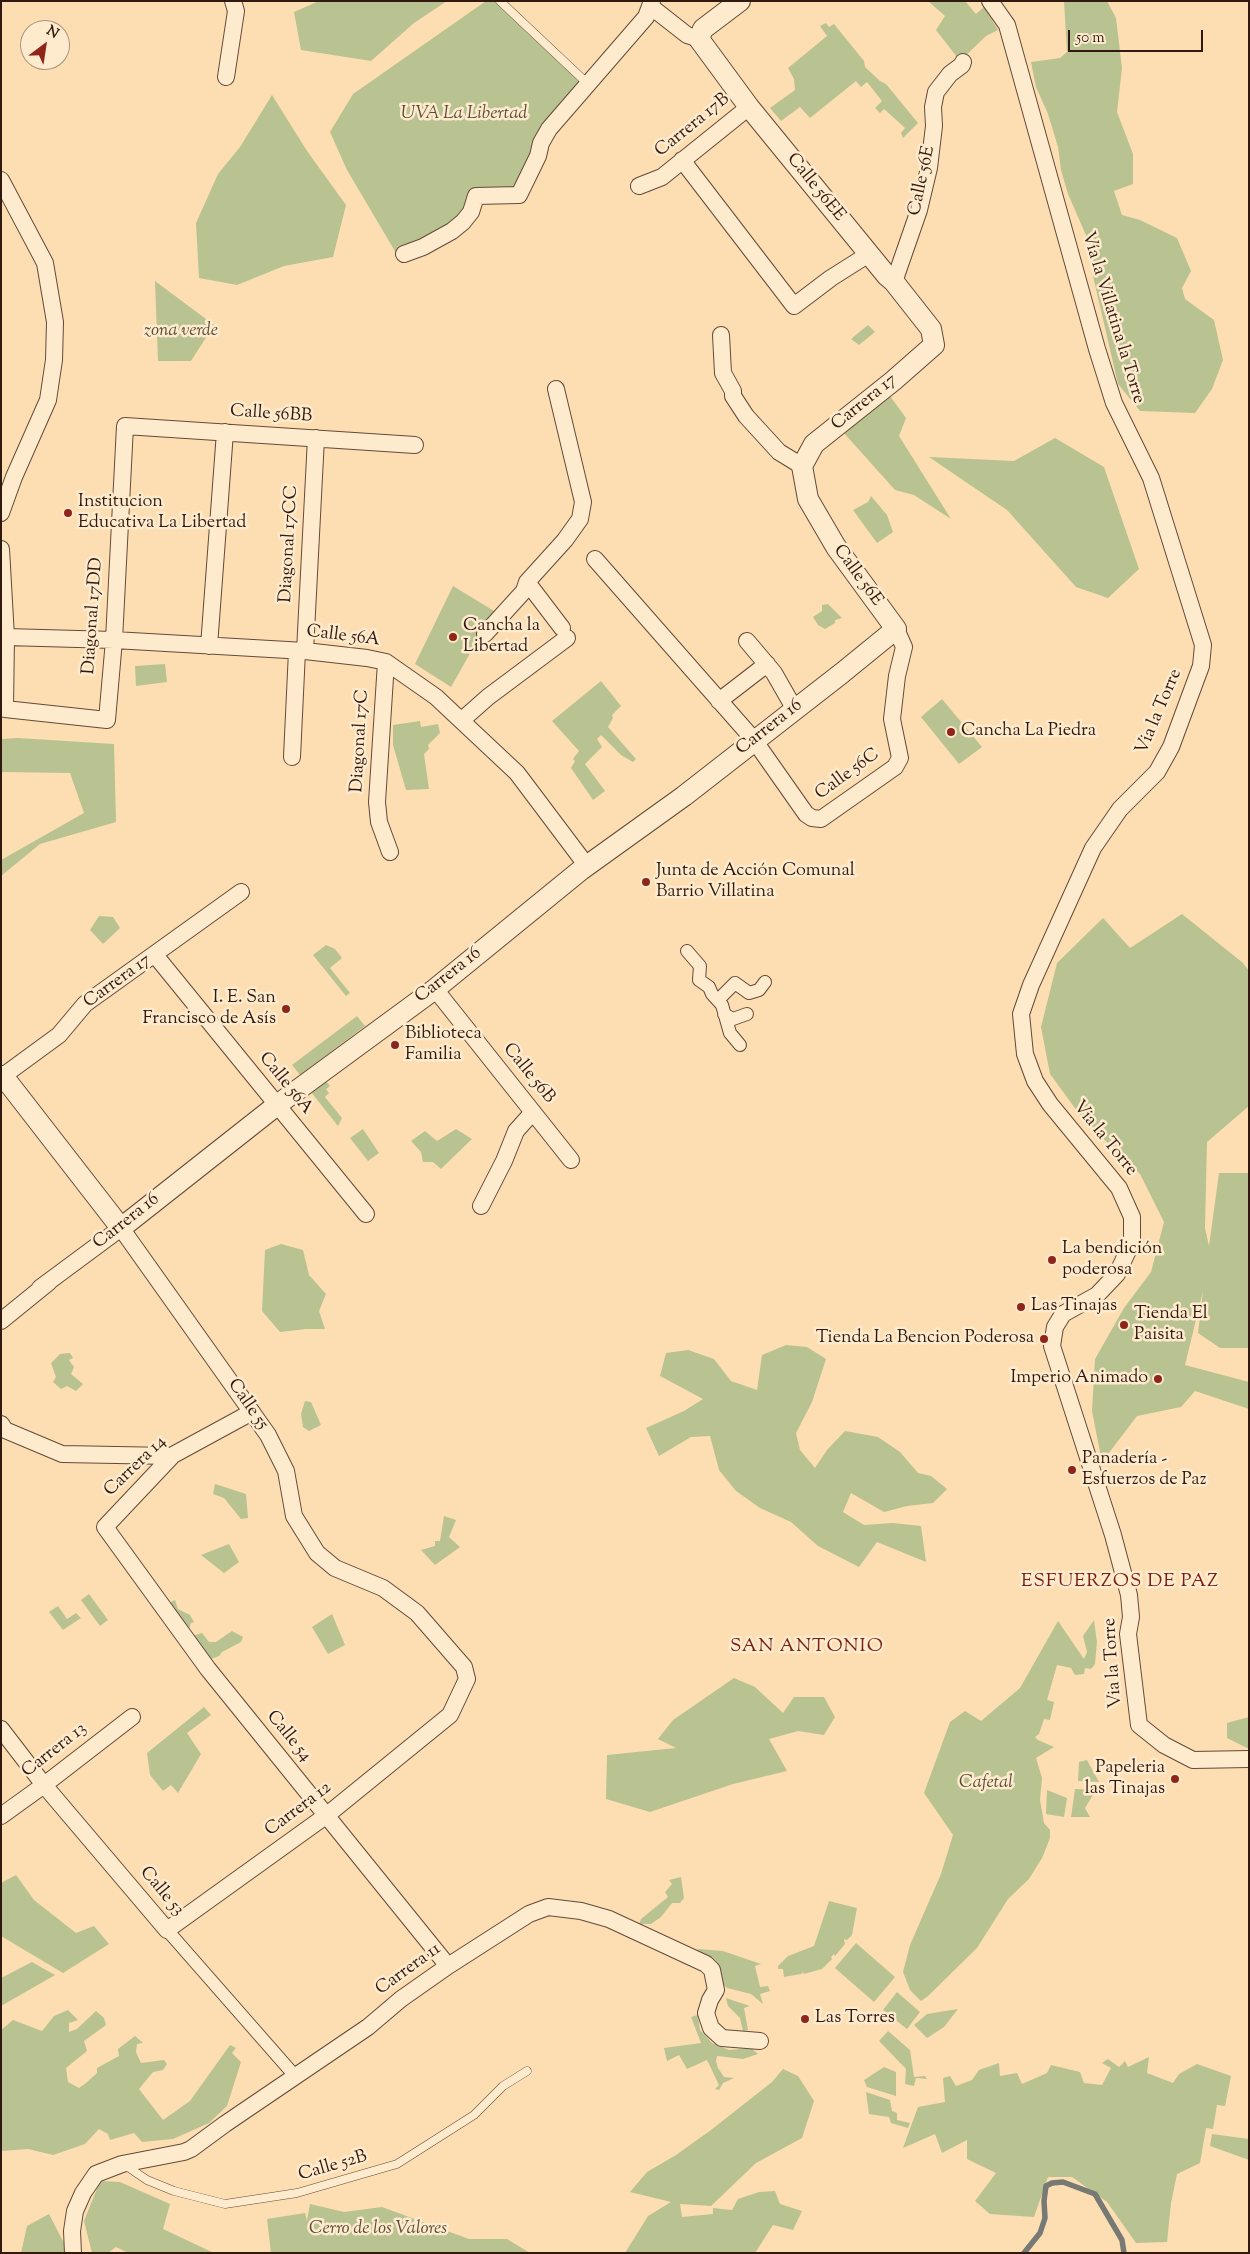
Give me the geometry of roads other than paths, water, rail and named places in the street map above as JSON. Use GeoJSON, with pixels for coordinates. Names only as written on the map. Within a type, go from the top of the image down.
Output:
{"type":"FeatureCollection","features":[{"type":"Feature","properties":{"kind":"street"},"geometry":{"type":"LineString","coordinates":[[226,77],[236,10],[233,1]]}},
{"type":"Feature","properties":{"kind":"street"},"geometry":{"type":"LineString","coordinates":[[404,254],[452,231],[471,212],[476,196],[519,195],[549,128],[646,17],[651,4],[687,35],[701,34],[740,1]]}},
{"type":"Feature","properties":{"kind":"street","name":"Vía la Villatina la Torre"},"geometry":{"type":"LineString","coordinates":[[990,1],[1007,25],[1097,349],[1114,403],[1151,478],[1203,646]]}},
{"type":"Feature","properties":{"kind":"street","name":"Calle 56EE"},"geometry":{"type":"LineString","coordinates":[[701,34],[749,106],[931,329],[934,345]]}},
{"type":"Feature","properties":{"kind":"street","name":"Calle 56E"},"geometry":{"type":"LineString","coordinates":[[894,282],[919,210],[929,168],[934,126],[933,107],[936,92],[963,62]]}},
{"type":"Feature","properties":{"kind":"street","name":"Carrera 17B"},"geometry":{"type":"LineString","coordinates":[[638,186],[662,177],[749,106]]}},
{"type":"Feature","properties":{"kind":"street"},"geometry":{"type":"LineString","coordinates":[[682,160],[794,306],[831,278],[869,254]]}},
{"type":"Feature","properties":{"kind":"street"},"geometry":{"type":"LineString","coordinates":[[1,180],[45,263],[55,322],[54,360],[48,400],[14,477],[1,513]]}},
{"type":"Feature","properties":{"kind":"street"},"geometry":{"type":"LineString","coordinates":[[721,335],[723,372],[733,391],[733,396],[746,416],[779,452],[802,466]]}},
{"type":"Feature","properties":{"kind":"street","name":"Carrera 17"},"geometry":{"type":"LineString","coordinates":[[802,466],[814,444],[893,381],[934,345]]}},
{"type":"Feature","properties":{"kind":"street"},"geometry":{"type":"LineString","coordinates":[[485,634],[524,591],[527,582],[565,540],[580,519],[582,502],[556,389]]}},
{"type":"Feature","properties":{"kind":"street","name":"Calle 56BB"},"geometry":{"type":"LineString","coordinates":[[126,426],[415,445]]}},
{"type":"Feature","properties":{"kind":"street","name":"Diagonal 17DD"},"geometry":{"type":"LineString","coordinates":[[6,637],[5,709],[107,720],[114,640],[126,426]]}},
{"type":"Feature","properties":{"kind":"street"},"geometry":{"type":"LineString","coordinates":[[209,646],[225,432]]}},
{"type":"Feature","properties":{"kind":"street","name":"Diagonal 17CC"},"geometry":{"type":"LineString","coordinates":[[292,757],[316,438]]}},
{"type":"Feature","properties":{"kind":"street","name":"Calle 56E"},"geometry":{"type":"LineString","coordinates":[[802,466],[808,499],[836,547],[896,629]]}},
{"type":"Feature","properties":{"kind":"street"},"geometry":{"type":"LineString","coordinates":[[1,548],[6,637]]}},
{"type":"Feature","properties":{"kind":"street","name":"Calle 56C"},"geometry":{"type":"LineString","coordinates":[[595,559],[754,740],[806,814],[812,818],[821,819],[895,767],[900,758],[892,719],[897,676],[904,648],[896,629]]}},
{"type":"Feature","properties":{"kind":"street"},"geometry":{"type":"LineString","coordinates":[[462,720],[565,633],[527,582]]}},
{"type":"Feature","properties":{"kind":"street","name":"Carrera 16"},"geometry":{"type":"LineString","coordinates":[[40,1288],[120,1228],[276,1105],[435,989],[586,866],[684,796],[896,629]]}},
{"type":"Feature","properties":{"kind":"street","name":"Calle 56A"},"geometry":{"type":"LineString","coordinates":[[6,637],[114,640],[301,651],[367,658],[386,662],[434,695],[517,773],[586,866]]}},
{"type":"Feature","properties":{"kind":"street"},"geometry":{"type":"LineString","coordinates":[[747,641],[767,664],[796,708]]}},
{"type":"Feature","properties":{"kind":"street","name":"Via la Torre"},"geometry":{"type":"LineString","coordinates":[[1203,646],[1201,666],[1172,744],[1157,772],[1120,809],[1093,848],[1031,985],[1021,1014],[1025,1054],[1035,1080],[1050,1104],[1119,1188],[1132,1217],[1132,1242],[1117,1274],[1097,1295],[1063,1314],[1055,1327],[1052,1346],[1113,1535],[1128,1595],[1131,1617],[1128,1634],[1139,1725],[1164,1745],[1192,1760],[1249,1759]]}},
{"type":"Feature","properties":{"kind":"street","name":"Diagonal 17C"},"geometry":{"type":"LineString","coordinates":[[386,662],[377,802],[379,822],[390,852]]}},
{"type":"Feature","properties":{"kind":"street"},"geometry":{"type":"LineString","coordinates":[[718,701],[767,664]]}},
{"type":"Feature","properties":{"kind":"street","name":"Carrera 17"},"geometry":{"type":"LineString","coordinates":[[2,1077],[59,1035],[85,1004],[156,955],[240,892]]}},
{"type":"Feature","properties":{"kind":"street"},"geometry":{"type":"LineString","coordinates":[[687,951],[700,966],[699,980],[709,987],[712,994],[722,1005],[730,1033],[740,1044]]}},
{"type":"Feature","properties":{"kind":"street","name":"Calle 56A"},"geometry":{"type":"LineString","coordinates":[[156,955],[366,1214]]}},
{"type":"Feature","properties":{"kind":"street"},"geometry":{"type":"LineString","coordinates":[[718,1000],[735,983],[749,993],[759,990],[765,982]]}},
{"type":"Feature","properties":{"kind":"street","name":"Calle 56B"},"geometry":{"type":"LineString","coordinates":[[435,989],[571,1160]]}},
{"type":"Feature","properties":{"kind":"street"},"geometry":{"type":"LineString","coordinates":[[724,1014],[733,1019],[747,1014]]}},
{"type":"Feature","properties":{"kind":"street","name":"Calle 55"},"geometry":{"type":"LineString","coordinates":[[2,1077],[120,1228],[268,1435],[286,1471],[294,1516],[317,1554],[335,1568],[383,1588],[417,1612],[464,1667],[467,1679],[450,1715]]}},
{"type":"Feature","properties":{"kind":"street"},"geometry":{"type":"LineString","coordinates":[[481,1206],[504,1161],[516,1131],[533,1112]]}},
{"type":"Feature","properties":{"kind":"street"},"geometry":{"type":"LineString","coordinates":[[1,1321],[40,1288]]}},
{"type":"Feature","properties":{"kind":"street","name":"Carrera 14"},"geometry":{"type":"LineString","coordinates":[[105,1527],[172,1456],[252,1412]]}},
{"type":"Feature","properties":{"kind":"street"},"geometry":{"type":"LineString","coordinates":[[3,1428],[62,1454],[172,1456]]}},
{"type":"Feature","properties":{"kind":"street","name":"Calle 54"},"geometry":{"type":"LineString","coordinates":[[105,1527],[208,1669],[448,1966]]}},
{"type":"Feature","properties":{"kind":"street","name":"Carrera 12"},"geometry":{"type":"LineString","coordinates":[[167,1930],[327,1815],[450,1715]]}},
{"type":"Feature","properties":{"kind":"street","name":"Carrera 13"},"geometry":{"type":"LineString","coordinates":[[1,1816],[132,1717]]}},
{"type":"Feature","properties":{"kind":"street","name":"Calle 53"},"geometry":{"type":"LineString","coordinates":[[1,1730],[44,1785],[294,2076]]}},
{"type":"Feature","properties":{"kind":"street","name":"Carrera 11"},"geometry":{"type":"LineString","coordinates":[[73,2253],[72,2231],[75,2211],[83,2193],[96,2174],[122,2164],[125,2165],[191,2149],[294,2076],[368,2027],[401,1999],[448,1966],[529,1914],[548,1907],[581,1911],[609,1919],[706,1964],[712,1970],[716,1990],[710,2000],[706,2013],[710,2028],[722,2038],[760,2041]]}},
{"type":"Feature","properties":{"kind":"lane"},"geometry":{"type":"LineString","coordinates":[[500,1],[588,84]]}},
{"type":"Feature","properties":{"kind":"lane","name":"Calle 52B"},"geometry":{"type":"LineString","coordinates":[[125,2165],[147,2180],[174,2191],[225,2204],[298,2193],[397,2164],[474,2115],[503,2086],[527,2072]]}},
{"type":"Feature","properties":{"kind":"waterway"},"geometry":{"type":"LineString","coordinates":[[1024,2253],[1040,2233],[1045,2218],[1044,2201],[1046,2186],[1052,2183],[1063,2182],[1095,2194],[1122,2240],[1124,2253]]}},
{"type":"Feature","properties":{"kind":"place","name":"Institucion Educativa La Libertad"},"geometry":{"type":"Point","coordinates":[68,513]}},
{"type":"Feature","properties":{"kind":"place","name":"Cancha la Libertad"},"geometry":{"type":"Point","coordinates":[453,637]}},
{"type":"Feature","properties":{"kind":"place","name":"Cancha La Piedra"},"geometry":{"type":"Point","coordinates":[951,732]}},
{"type":"Feature","properties":{"kind":"place","name":"Junta de Acción Comunal Barrio Villatina"},"geometry":{"type":"Point","coordinates":[646,882]}},
{"type":"Feature","properties":{"kind":"place","name":"I. E. San Francisco de Asís"},"geometry":{"type":"Point","coordinates":[286,1009]}},
{"type":"Feature","properties":{"kind":"place","name":"Biblioteca Familia"},"geometry":{"type":"Point","coordinates":[395,1045]}},
{"type":"Feature","properties":{"kind":"place","name":"La bendición poderosa"},"geometry":{"type":"Point","coordinates":[1052,1260]}},
{"type":"Feature","properties":{"kind":"place","name":"Las Tinajas"},"geometry":{"type":"Point","coordinates":[1021,1307]}},
{"type":"Feature","properties":{"kind":"place","name":"Tienda El Paisita"},"geometry":{"type":"Point","coordinates":[1124,1325]}},
{"type":"Feature","properties":{"kind":"place","name":"Tienda La Bencion Poderosa"},"geometry":{"type":"Point","coordinates":[1044,1339]}},
{"type":"Feature","properties":{"kind":"place","name":"Imperio Animado"},"geometry":{"type":"Point","coordinates":[1158,1379]}},
{"type":"Feature","properties":{"kind":"place","name":"Panadería - Esfuerzos de Paz"},"geometry":{"type":"Point","coordinates":[1072,1470]}},
{"type":"Feature","properties":{"kind":"place","name":"Papeleria las Tinajas"},"geometry":{"type":"Point","coordinates":[1175,1779]}},
{"type":"Feature","properties":{"kind":"place","name":"Las Torres"},"geometry":{"type":"Point","coordinates":[805,2019]}},
{"type":"Feature","properties":{"kind":"district","name":"ESFUERZOS DE PAZ"},"geometry":{"type":"Point","coordinates":[1120,1583]}},
{"type":"Feature","properties":{"kind":"district","name":"SAN ANTONIO"},"geometry":{"type":"Point","coordinates":[807,1648]}},
{"type":"Feature","properties":{"kind":"park label","name":"UVA La Libertad"},"geometry":{"type":"Point","coordinates":[464,115]}},
{"type":"Feature","properties":{"kind":"park label","name":"zona verde"},"geometry":{"type":"Point","coordinates":[181,332]}},
{"type":"Feature","properties":{"kind":"park label","name":"Cafetal"},"geometry":{"type":"Point","coordinates":[986,1784]}},
{"type":"Feature","properties":{"kind":"park label","name":"Cerro de los Valores"},"geometry":{"type":"Point","coordinates":[378,2230]}}]}
